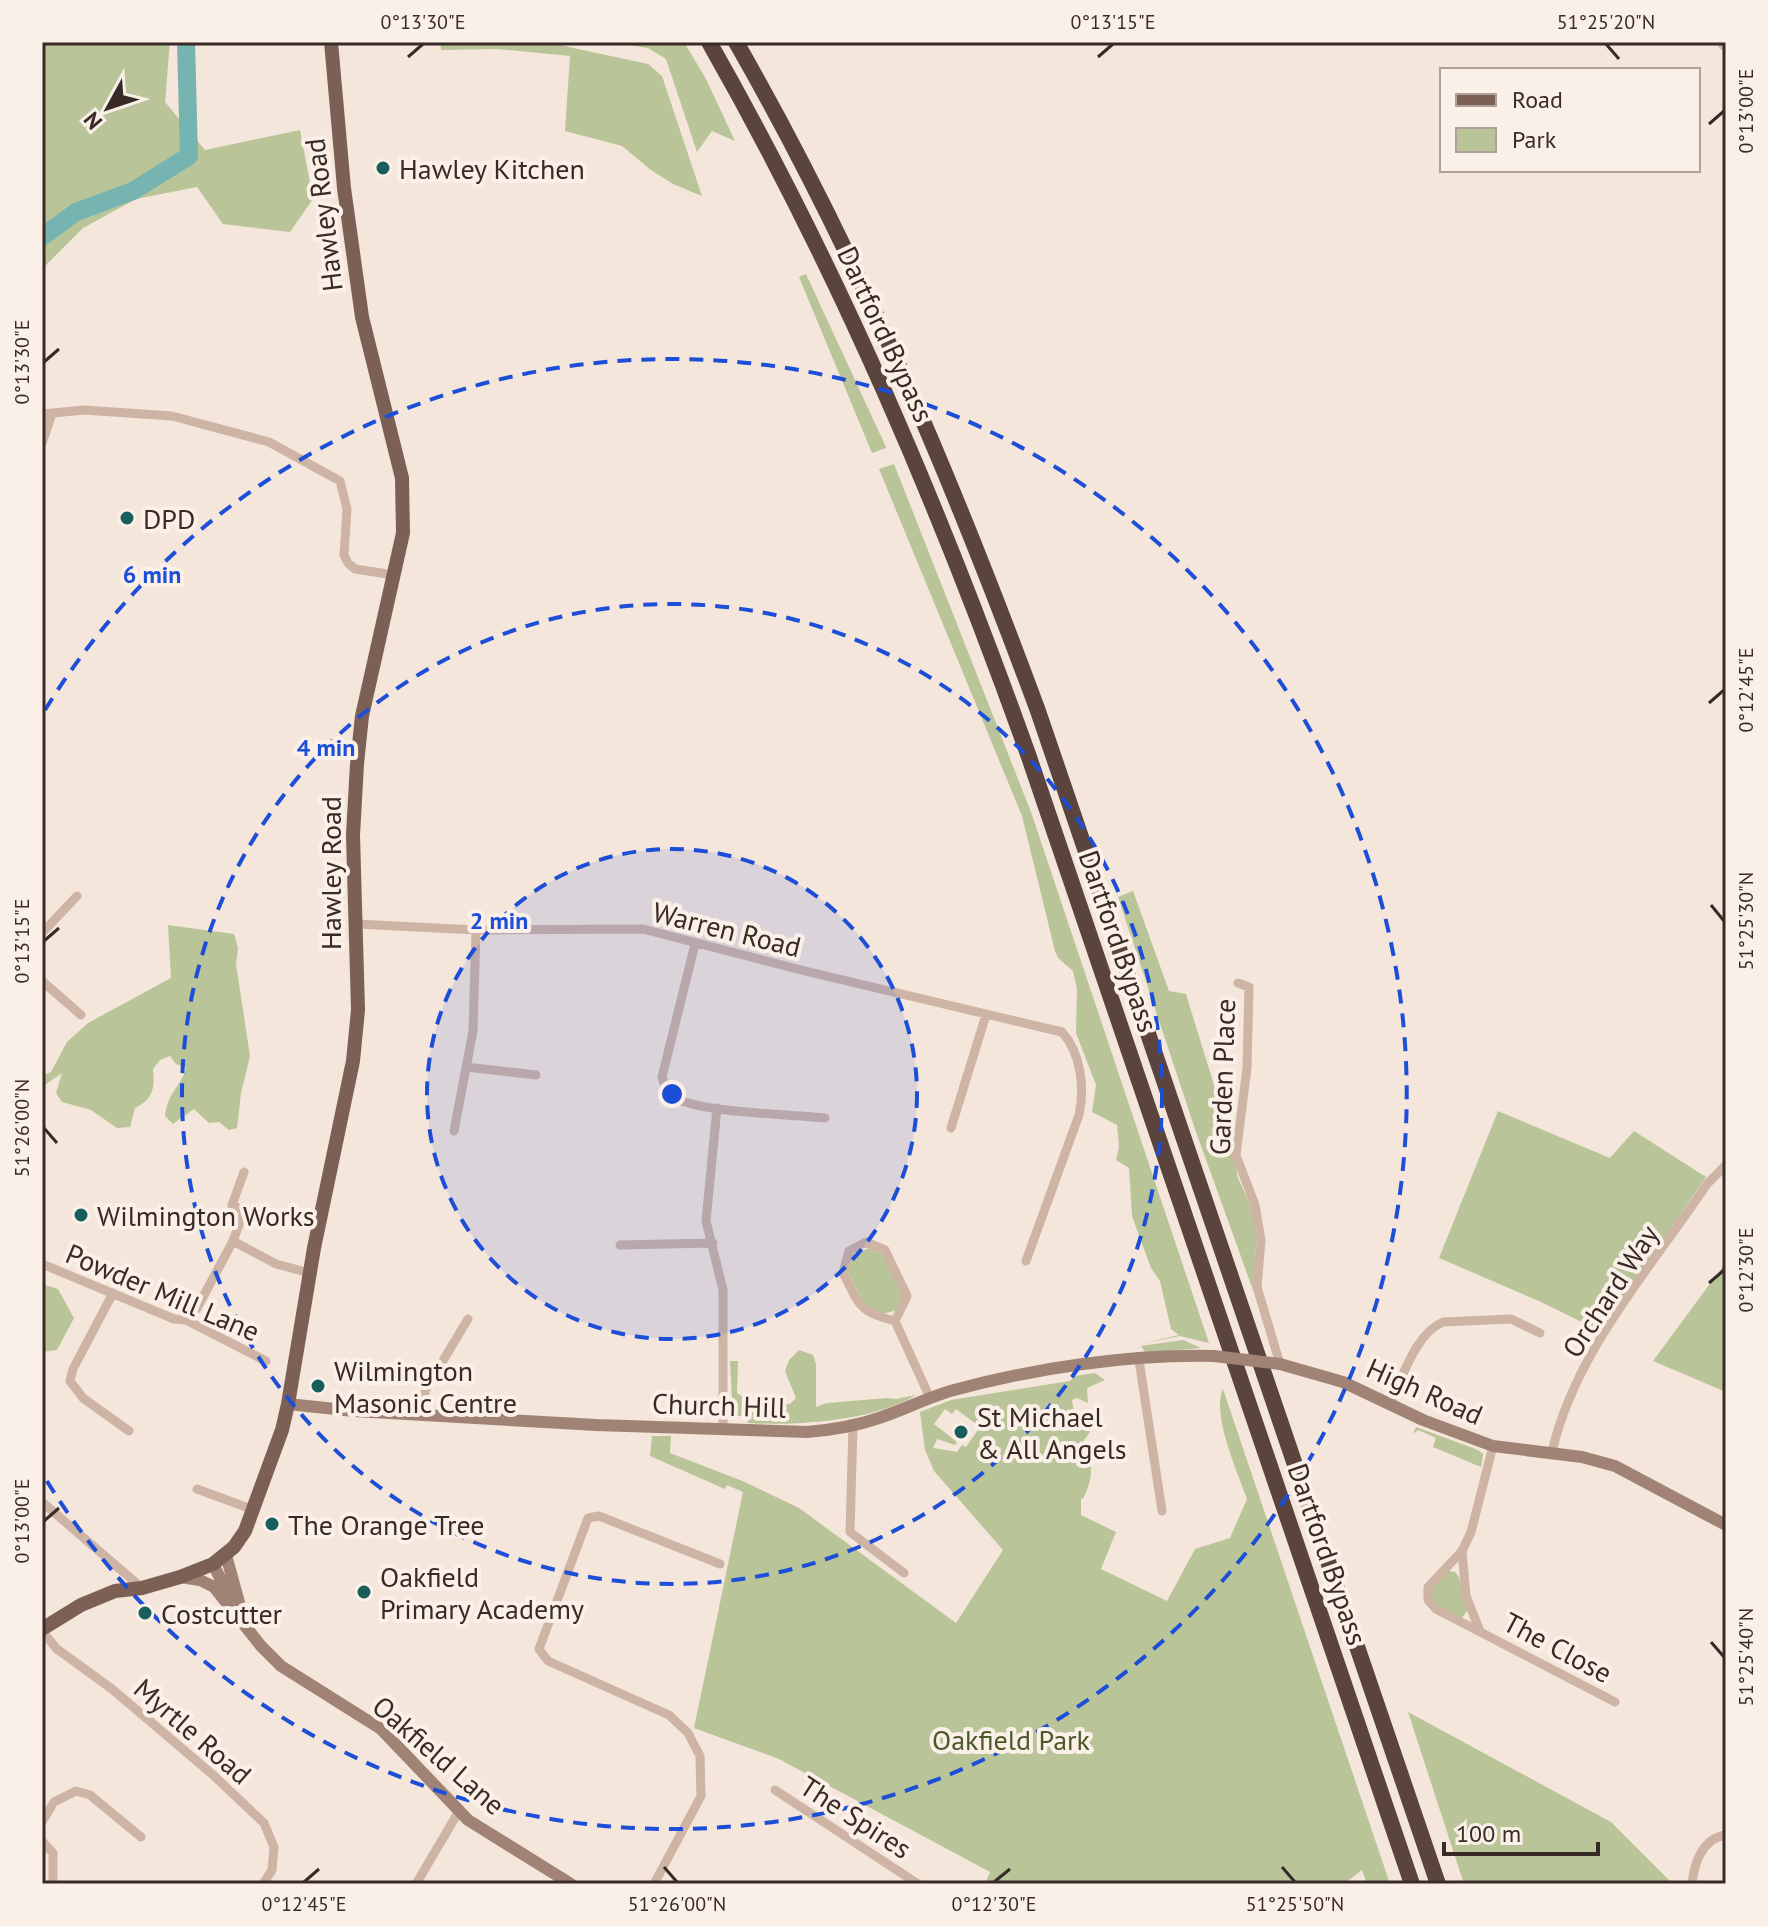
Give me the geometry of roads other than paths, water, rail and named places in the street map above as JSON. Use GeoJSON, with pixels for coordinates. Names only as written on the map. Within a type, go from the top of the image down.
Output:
{"type":"FeatureCollection","features":[{"type":"Feature","properties":{"kind":"highway","name":"Dartford Bypass"},"geometry":{"type":"LineString","coordinates":[[709,42],[824,260],[898,418],[977,612],[1412,1884]]}},
{"type":"Feature","properties":{"kind":"highway","name":"Dartford Bypass"},"geometry":{"type":"LineString","coordinates":[[736,42],[846,249],[919,408],[989,577],[1038,711],[1438,1884]]}},
{"type":"Feature","properties":{"kind":"main road","name":"Hawley Road"},"geometry":{"type":"LineString","coordinates":[[42,1630],[88,1602],[115,1591],[142,1588],[213,1564],[241,1538],[254,1510],[288,1404],[333,1147],[353,1061],[358,1010],[353,835],[357,764],[362,716],[403,533],[402,478],[362,317],[344,188],[331,42]]}},
{"type":"Feature","properties":{"kind":"main road","name":"High Road"},"geometry":{"type":"LineString","coordinates":[[1139,1360],[1214,1356],[1280,1364],[1343,1382],[1452,1432],[1493,1446],[1552,1452],[1615,1466],[1726,1525]]}},
{"type":"Feature","properties":{"kind":"main road","name":"Church Hill"},"geometry":{"type":"LineString","coordinates":[[288,1404],[418,1415],[792,1433],[853,1425],[930,1398],[1025,1375],[1139,1360]]}},
{"type":"Feature","properties":{"kind":"main road","name":"Oakfield Lane"},"geometry":{"type":"LineString","coordinates":[[226,1555],[245,1625]]}},
{"type":"Feature","properties":{"kind":"main road","name":"Oakfield Lane"},"geometry":{"type":"LineString","coordinates":[[213,1564],[245,1625]]}},
{"type":"Feature","properties":{"kind":"main road","name":"Oakfield Lane"},"geometry":{"type":"LineString","coordinates":[[180,1577],[209,1583],[281,1666],[381,1729],[459,1811],[571,1884]]}},
{"type":"Feature","properties":{"kind":"street"},"geometry":{"type":"LineString","coordinates":[[1720,42],[1726,48]]}},
{"type":"Feature","properties":{"kind":"street"},"geometry":{"type":"LineString","coordinates":[[42,443],[47,414],[84,410],[172,416],[269,442],[340,481],[347,509],[344,555],[348,563],[355,569],[394,575]]}},
{"type":"Feature","properties":{"kind":"street"},"geometry":{"type":"LineString","coordinates":[[42,933],[77,896]]}},
{"type":"Feature","properties":{"kind":"street","name":"Warren Road"},"geometry":{"type":"LineString","coordinates":[[356,924],[476,930],[643,929],[1055,1030],[1065,1035],[1072,1046],[1082,1081],[1082,1100],[1026,1261]]}},
{"type":"Feature","properties":{"kind":"street"},"geometry":{"type":"LineString","coordinates":[[454,1131],[473,1031],[476,930]]}},
{"type":"Feature","properties":{"kind":"street"},"geometry":{"type":"LineString","coordinates":[[695,944],[662,1077],[666,1091],[675,1098],[717,1108],[825,1118]]}},
{"type":"Feature","properties":{"kind":"street"},"geometry":{"type":"LineString","coordinates":[[42,981],[81,1015]]}},
{"type":"Feature","properties":{"kind":"street","name":"Garden Place"},"geometry":{"type":"LineString","coordinates":[[1238,983],[1249,987],[1247,1068],[1236,1155],[1255,1205],[1261,1240],[1257,1287],[1280,1364]]}},
{"type":"Feature","properties":{"kind":"street"},"geometry":{"type":"LineString","coordinates":[[951,1128],[986,1015]]}},
{"type":"Feature","properties":{"kind":"street"},"geometry":{"type":"LineString","coordinates":[[466,1067],[536,1075]]}},
{"type":"Feature","properties":{"kind":"street"},"geometry":{"type":"LineString","coordinates":[[717,1108],[706,1221],[723,1290],[723,1430]]}},
{"type":"Feature","properties":{"kind":"street","name":"Orchard Way"},"geometry":{"type":"LineString","coordinates":[[1552,1452],[1561,1414],[1602,1336],[1707,1184],[1726,1165]]}},
{"type":"Feature","properties":{"kind":"street"},"geometry":{"type":"LineString","coordinates":[[244,1172],[232,1205],[263,1221]]}},
{"type":"Feature","properties":{"kind":"street"},"geometry":{"type":"LineString","coordinates":[[186,1320],[196,1310],[233,1241],[244,1211]]}},
{"type":"Feature","properties":{"kind":"street"},"geometry":{"type":"LineString","coordinates":[[233,1241],[276,1264],[310,1273]]}},
{"type":"Feature","properties":{"kind":"street"},"geometry":{"type":"LineString","coordinates":[[866,1242],[885,1250],[907,1296],[895,1321],[870,1315],[858,1303],[843,1273],[849,1251],[866,1242]]}},
{"type":"Feature","properties":{"kind":"street"},"geometry":{"type":"LineString","coordinates":[[620,1245],[713,1243]]}},
{"type":"Feature","properties":{"kind":"street","name":"Powder Mill Lane"},"geometry":{"type":"LineString","coordinates":[[42,1264],[174,1319],[186,1320],[266,1361]]}},
{"type":"Feature","properties":{"kind":"street"},"geometry":{"type":"LineString","coordinates":[[113,1293],[73,1369],[70,1381],[83,1398],[129,1431]]}},
{"type":"Feature","properties":{"kind":"street"},"geometry":{"type":"LineString","coordinates":[[418,1415],[426,1389],[468,1319]]}},
{"type":"Feature","properties":{"kind":"street"},"geometry":{"type":"LineString","coordinates":[[1390,1403],[1423,1336],[1436,1325],[1443,1322],[1511,1319],[1540,1333]]}},
{"type":"Feature","properties":{"kind":"street"},"geometry":{"type":"LineString","coordinates":[[895,1321],[930,1398]]}},
{"type":"Feature","properties":{"kind":"street"},"geometry":{"type":"LineString","coordinates":[[1139,1360],[1162,1511]]}},
{"type":"Feature","properties":{"kind":"street"},"geometry":{"type":"LineString","coordinates":[[853,1425],[850,1532],[904,1573]]}},
{"type":"Feature","properties":{"kind":"street","name":"The Close"},"geometry":{"type":"LineString","coordinates":[[1493,1446],[1471,1532],[1462,1551],[1430,1583],[1427,1595],[1438,1612],[1615,1702]]}},
{"type":"Feature","properties":{"kind":"street"},"geometry":{"type":"LineString","coordinates":[[197,1489],[254,1510]]}},
{"type":"Feature","properties":{"kind":"street"},"geometry":{"type":"LineString","coordinates":[[42,1502],[142,1588]]}},
{"type":"Feature","properties":{"kind":"street"},"geometry":{"type":"LineString","coordinates":[[654,1884],[701,1796],[700,1756],[688,1733],[669,1715],[548,1661],[539,1649],[588,1518],[599,1516],[720,1564]]}},
{"type":"Feature","properties":{"kind":"street","name":"The Close"},"geometry":{"type":"LineString","coordinates":[[1462,1551],[1466,1596],[1480,1631]]}},
{"type":"Feature","properties":{"kind":"street","name":"Myrtle Road"},"geometry":{"type":"LineString","coordinates":[[42,1630],[57,1649],[123,1699],[212,1774],[264,1823],[274,1847],[272,1870],[263,1884]]}},
{"type":"Feature","properties":{"kind":"street","name":"The Spires"},"geometry":{"type":"LineString","coordinates":[[775,1790],[915,1883]]}},
{"type":"Feature","properties":{"kind":"street"},"geometry":{"type":"LineString","coordinates":[[42,1822],[54,1802],[76,1791],[90,1795],[141,1837]]}},
{"type":"Feature","properties":{"kind":"street"},"geometry":{"type":"LineString","coordinates":[[416,1884],[459,1811]]}},
{"type":"Feature","properties":{"kind":"street"},"geometry":{"type":"LineString","coordinates":[[1692,1884],[1696,1859],[1719,1836],[1726,1835]]}},
{"type":"Feature","properties":{"kind":"street"},"geometry":{"type":"LineString","coordinates":[[42,1841],[53,1853],[53,1884]]}},
{"type":"Feature","properties":{"kind":"waterway"},"geometry":{"type":"LineString","coordinates":[[42,237],[76,212],[133,191],[189,156],[186,42]]}},
{"type":"Feature","properties":{"kind":"place","name":"Hawley Kitchen"},"geometry":{"type":"Point","coordinates":[383,168]}},
{"type":"Feature","properties":{"kind":"place","name":"DPD"},"geometry":{"type":"Point","coordinates":[127,518]}},
{"type":"Feature","properties":{"kind":"place","name":"Wilmington Works"},"geometry":{"type":"Point","coordinates":[81,1215]}},
{"type":"Feature","properties":{"kind":"place","name":"Wilmington Masonic Centre"},"geometry":{"type":"Point","coordinates":[318,1386]}},
{"type":"Feature","properties":{"kind":"place","name":"St Michael & All Angels"},"geometry":{"type":"Point","coordinates":[961,1432]}},
{"type":"Feature","properties":{"kind":"place","name":"The Orange Tree"},"geometry":{"type":"Point","coordinates":[272,1524]}},
{"type":"Feature","properties":{"kind":"place","name":"Oakfield Primary Academy"},"geometry":{"type":"Point","coordinates":[364,1592]}},
{"type":"Feature","properties":{"kind":"place","name":"Costcutter"},"geometry":{"type":"Point","coordinates":[145,1613]}},
{"type":"Feature","properties":{"kind":"park label","name":"Oakfield Park"},"geometry":{"type":"Point","coordinates":[1011,1739]}}]}
